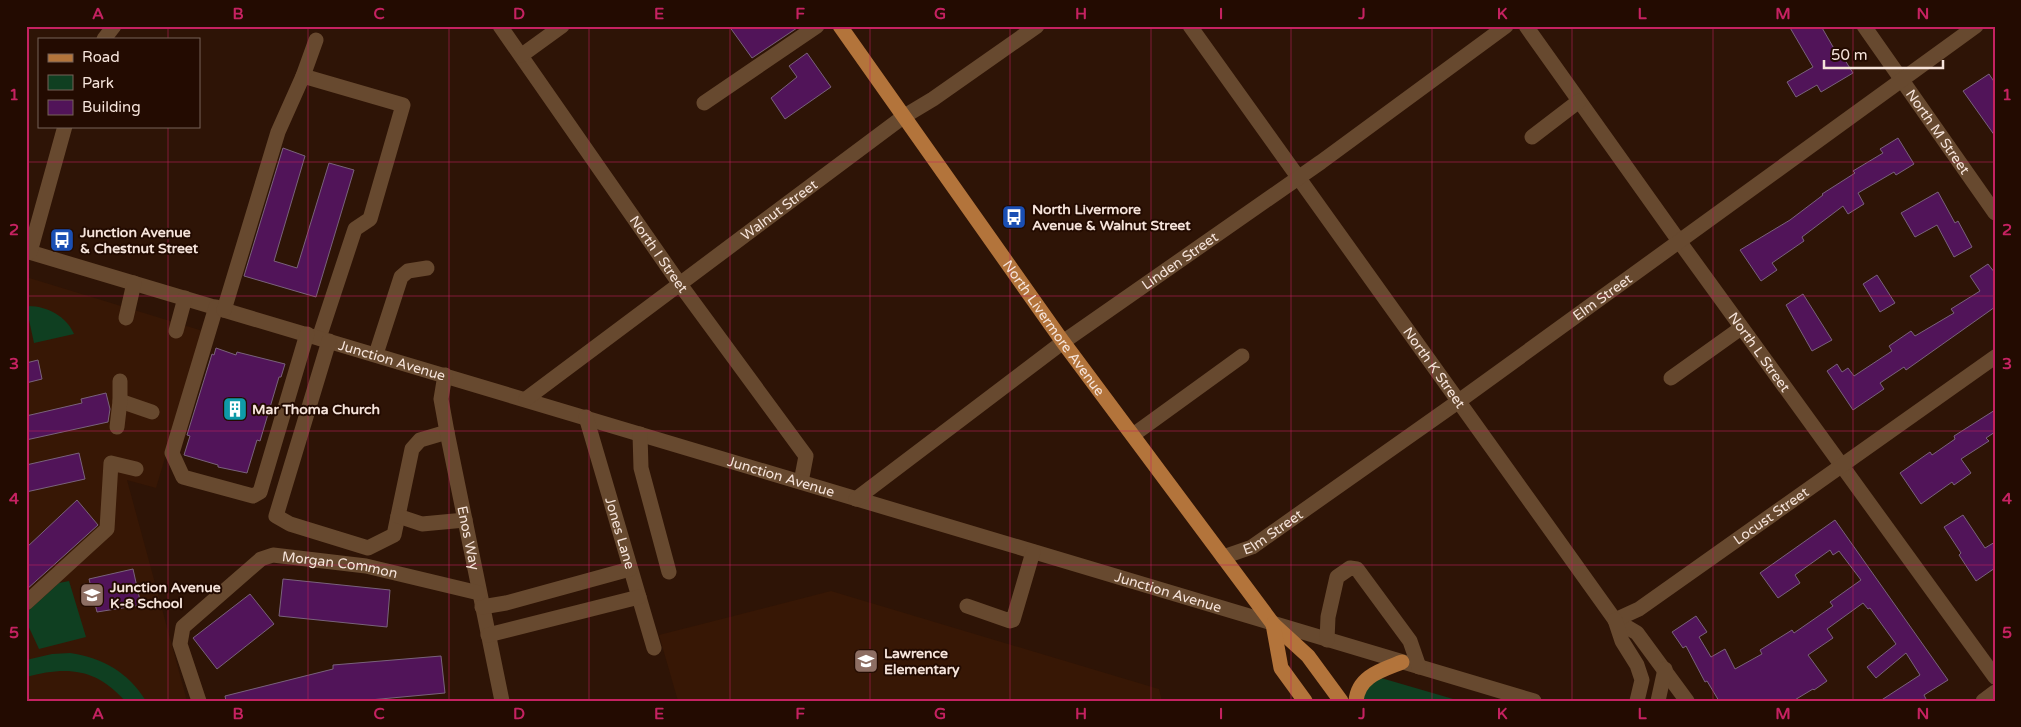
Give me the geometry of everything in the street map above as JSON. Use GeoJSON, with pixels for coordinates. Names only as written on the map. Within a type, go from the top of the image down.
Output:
{"type":"FeatureCollection","features":[{"type":"Feature","properties":{"kind":"main road","name":"North Livermore Avenue"},"geometry":{"type":"LineString","coordinates":[[840,26],[903,117],[989,234],[1063,342],[1132,435],[1273,624],[1308,656],[1341,701]]}},
{"type":"Feature","properties":{"kind":"main road","name":"North Livermore Avenue"},"geometry":{"type":"LineString","coordinates":[[1273,624],[1280,668],[1304,701]]}},
{"type":"Feature","properties":{"kind":"main road"},"geometry":{"type":"LineString","coordinates":[[1356,701],[1361,683],[1369,676],[1402,662]]}},
{"type":"Feature","properties":{"kind":"street"},"geometry":{"type":"LineString","coordinates":[[105,38],[114,26]]}},
{"type":"Feature","properties":{"kind":"street","name":"North I Street"},"geometry":{"type":"LineString","coordinates":[[500,26],[679,282],[806,456],[801,482]]}},
{"type":"Feature","properties":{"kind":"street"},"geometry":{"type":"LineString","coordinates":[[522,55],[562,26]]}},
{"type":"Feature","properties":{"kind":"street"},"geometry":{"type":"LineString","coordinates":[[704,103],[817,26]]}},
{"type":"Feature","properties":{"kind":"street","name":"Walnut Street"},"geometry":{"type":"LineString","coordinates":[[526,399],[679,282],[903,117],[1037,26]]}},
{"type":"Feature","properties":{"kind":"street","name":"North K Street"},"geometry":{"type":"LineString","coordinates":[[1190,26],[1300,177],[1615,620],[1637,633],[1687,701]]}},
{"type":"Feature","properties":{"kind":"street","name":"Linden Street"},"geometry":{"type":"LineString","coordinates":[[856,499],[1063,342],[1300,177],[1506,26]]}},
{"type":"Feature","properties":{"kind":"street","name":"North L Street"},"geometry":{"type":"LineString","coordinates":[[1526,26],[1741,328],[1995,677]]}},
{"type":"Feature","properties":{"kind":"street","name":"North M Street"},"geometry":{"type":"LineString","coordinates":[[1864,26],[1995,213]]}},
{"type":"Feature","properties":{"kind":"street","name":"Elm Street"},"geometry":{"type":"LineString","coordinates":[[1223,557],[1252,547],[1458,401],[1976,26]]}},
{"type":"Feature","properties":{"kind":"street"},"geometry":{"type":"LineString","coordinates":[[303,76],[403,105],[370,218],[356,229],[318,338],[260,492],[253,496],[183,477],[172,453],[278,132],[303,76],[316,40]]}},
{"type":"Feature","properties":{"kind":"street"},"geometry":{"type":"LineString","coordinates":[[1532,137],[1579,101]]}},
{"type":"Feature","properties":{"kind":"street"},"geometry":{"type":"LineString","coordinates":[[28,251],[63,128]]}},
{"type":"Feature","properties":{"kind":"street","name":"Junction Avenue"},"geometry":{"type":"LineString","coordinates":[[28,251],[1534,701]]}},
{"type":"Feature","properties":{"kind":"street"},"geometry":{"type":"LineString","coordinates":[[376,354],[401,277],[408,271],[428,268]]}},
{"type":"Feature","properties":{"kind":"street"},"geometry":{"type":"LineString","coordinates":[[126,318],[134,283]]}},
{"type":"Feature","properties":{"kind":"street"},"geometry":{"type":"LineString","coordinates":[[176,331],[185,298]]}},
{"type":"Feature","properties":{"kind":"street"},"geometry":{"type":"LineString","coordinates":[[1671,378],[1741,328]]}},
{"type":"Feature","properties":{"kind":"street"},"geometry":{"type":"LineString","coordinates":[[318,338],[276,516],[290,524],[368,548],[394,535],[412,449],[420,440],[447,432]]}},
{"type":"Feature","properties":{"kind":"street"},"geometry":{"type":"LineString","coordinates":[[1132,435],[1242,356]]}},
{"type":"Feature","properties":{"kind":"street","name":"Locust Street"},"geometry":{"type":"LineString","coordinates":[[1615,620],[1639,609],[1995,357]]}},
{"type":"Feature","properties":{"kind":"street","name":"Enos Way"},"geometry":{"type":"LineString","coordinates":[[445,375],[442,399],[447,432],[502,701]]}},
{"type":"Feature","properties":{"kind":"street"},"geometry":{"type":"LineString","coordinates":[[116,427],[120,401],[120,381]]}},
{"type":"Feature","properties":{"kind":"street"},"geometry":{"type":"LineString","coordinates":[[120,401],[152,412]]}},
{"type":"Feature","properties":{"kind":"street","name":"Jones Lane"},"geometry":{"type":"LineString","coordinates":[[586,417],[654,648]]}},
{"type":"Feature","properties":{"kind":"street"},"geometry":{"type":"LineString","coordinates":[[640,434],[641,468],[669,572]]}},
{"type":"Feature","properties":{"kind":"street"},"geometry":{"type":"LineString","coordinates":[[26,603],[106,529],[111,463],[136,469]]}},
{"type":"Feature","properties":{"kind":"street"},"geometry":{"type":"LineString","coordinates":[[398,516],[422,524],[465,520]]}},
{"type":"Feature","properties":{"kind":"street"},"geometry":{"type":"LineString","coordinates":[[967,606],[1013,620],[1034,552]]}},
{"type":"Feature","properties":{"kind":"street","name":"Morgan Common"},"geometry":{"type":"LineString","coordinates":[[199,701],[180,644],[182,626],[261,559],[273,555],[366,566],[481,600]]}},
{"type":"Feature","properties":{"kind":"street"},"geometry":{"type":"LineString","coordinates":[[1327,640],[1328,617],[1337,577],[1350,568],[1356,569],[1410,641],[1419,667]]}},
{"type":"Feature","properties":{"kind":"street"},"geometry":{"type":"LineString","coordinates":[[481,600],[506,603],[630,569]]}},
{"type":"Feature","properties":{"kind":"street"},"geometry":{"type":"LineString","coordinates":[[488,635],[639,597]]}},
{"type":"Feature","properties":{"kind":"street"},"geometry":{"type":"LineString","coordinates":[[1615,620],[1622,641],[1637,665],[1642,680],[1637,701]]}},
{"type":"Feature","properties":{"kind":"street"},"geometry":{"type":"LineString","coordinates":[[1658,701],[1665,669]]}},
{"type":"Feature","properties":{"kind":"street"},"geometry":{"type":"LineString","coordinates":[[1983,701],[1995,692]]}},
{"type":"Feature","properties":{"kind":"shaded area","name":"Junction Avenue K-8 School"},"geometry":{"type":"Polygon","coordinates":[[[26,277],[203,331],[156,488],[127,480],[187,701],[26,701],[26,277]]]}},
{"type":"Feature","properties":{"kind":"shaded area","name":"Lawrence Elementary"},"geometry":{"type":"Polygon","coordinates":[[[831,591],[1159,689],[1162,701],[678,701],[659,635],[831,591]]]}},
{"type":"Feature","properties":{"kind":"green space"},"geometry":{"type":"Polygon","coordinates":[[[26,306],[41,307],[61,317],[74,334],[34,343],[26,306]]]}},
{"type":"Feature","properties":{"kind":"green space"},"geometry":{"type":"Polygon","coordinates":[[[69,581],[86,637],[39,649],[26,621],[26,613],[59,583],[69,581]]]}},
{"type":"Feature","properties":{"kind":"green space"},"geometry":{"type":"Polygon","coordinates":[[[70,653],[82,655],[114,668],[131,682],[146,701],[125,701],[103,682],[80,672],[55,671],[26,677],[26,660],[52,654],[70,653]]]}},
{"type":"Feature","properties":{"kind":"green space"},"geometry":{"type":"Polygon","coordinates":[[[1364,673],[1460,701],[1354,701],[1364,673]]]}},
{"type":"Feature","properties":{"kind":"building"},"geometry":{"type":"Polygon","coordinates":[[[729,26],[800,26],[752,58],[729,26]]]}},
{"type":"Feature","properties":{"kind":"building"},"geometry":{"type":"Polygon","coordinates":[[[1789,26],[1821,26],[1840,59],[1843,57],[1853,73],[1821,92],[1817,85],[1796,97],[1787,82],[1813,67],[1789,26]]]}},
{"type":"Feature","properties":{"kind":"building"},"geometry":{"type":"Polygon","coordinates":[[[807,53],[831,87],[785,119],[771,98],[797,77],[789,66],[807,53]]]}},
{"type":"Feature","properties":{"kind":"building"},"geometry":{"type":"Polygon","coordinates":[[[1989,74],[1995,83],[1995,136],[1963,91],[1989,74]]]}},
{"type":"Feature","properties":{"kind":"building"},"geometry":{"type":"Polygon","coordinates":[[[1898,138],[1914,164],[1896,175],[1894,172],[1858,193],[1864,204],[1848,214],[1843,206],[1802,237],[1804,241],[1772,263],[1777,270],[1761,281],[1740,250],[1790,220],[1822,194],[1855,173],[1853,171],[1883,153],[1880,149],[1898,138]]]}},
{"type":"Feature","properties":{"kind":"building"},"geometry":{"type":"Polygon","coordinates":[[[283,148],[305,156],[274,261],[297,268],[329,163],[354,170],[316,297],[244,276],[283,148]]]}},
{"type":"Feature","properties":{"kind":"building"},"geometry":{"type":"Polygon","coordinates":[[[1938,192],[1955,223],[1958,221],[1972,247],[1954,257],[1937,225],[1915,237],[1901,213],[1938,192]]]}},
{"type":"Feature","properties":{"kind":"building"},"geometry":{"type":"Polygon","coordinates":[[[1988,264],[1995,273],[1995,307],[1906,370],[1904,367],[1880,383],[1884,389],[1853,410],[1827,371],[1837,364],[1842,372],[1848,368],[1854,376],[1892,351],[1889,346],[1911,331],[1915,336],[1954,313],[1951,309],[1980,291],[1970,276],[1988,264]]]}},
{"type":"Feature","properties":{"kind":"building"},"geometry":{"type":"Polygon","coordinates":[[[1877,275],[1895,303],[1880,312],[1863,284],[1877,275]]]}},
{"type":"Feature","properties":{"kind":"building"},"geometry":{"type":"Polygon","coordinates":[[[1803,294],[1832,340],[1812,351],[1786,305],[1803,294]]]}},
{"type":"Feature","properties":{"kind":"building","name":"Mar Thoma Church"},"geometry":{"type":"Polygon","coordinates":[[[216,348],[236,355],[237,352],[285,364],[281,377],[279,377],[260,441],[257,440],[247,473],[218,467],[218,465],[184,455],[190,436],[187,435],[212,354],[214,355],[216,348]]]}},
{"type":"Feature","properties":{"kind":"building"},"geometry":{"type":"Polygon","coordinates":[[[38,360],[42,379],[26,383],[26,363],[38,360]]]}},
{"type":"Feature","properties":{"kind":"building"},"geometry":{"type":"Polygon","coordinates":[[[106,393],[110,409],[108,422],[26,440],[26,416],[82,403],[81,399],[106,393]]]}},
{"type":"Feature","properties":{"kind":"building"},"geometry":{"type":"Polygon","coordinates":[[[1995,410],[1995,432],[1986,438],[1989,441],[1961,459],[1971,473],[1954,485],[1952,482],[1921,504],[1900,473],[1930,452],[1932,455],[1955,439],[1954,436],[1995,410]]]}},
{"type":"Feature","properties":{"kind":"building"},"geometry":{"type":"Polygon","coordinates":[[[79,453],[85,479],[26,492],[26,465],[79,453]]]}},
{"type":"Feature","properties":{"kind":"building"},"geometry":{"type":"Polygon","coordinates":[[[77,500],[98,525],[26,590],[26,548],[77,500]]]}},
{"type":"Feature","properties":{"kind":"building"},"geometry":{"type":"Polygon","coordinates":[[[1963,515],[1985,548],[1995,542],[1995,568],[1976,581],[1944,527],[1963,515]]]}},
{"type":"Feature","properties":{"kind":"building"},"geometry":{"type":"Polygon","coordinates":[[[1835,520],[1948,680],[1924,695],[1927,701],[1880,701],[1920,675],[1906,653],[1876,678],[1867,667],[1896,644],[1870,608],[1868,609],[1863,603],[1827,629],[1833,638],[1808,655],[1827,681],[1814,690],[1793,701],[1719,701],[1707,681],[1705,682],[1686,646],[1683,648],[1672,632],[1696,616],[1707,632],[1699,637],[1711,657],[1725,649],[1735,669],[1762,654],[1760,650],[1792,630],[1794,633],[1833,606],[1830,602],[1861,580],[1839,551],[1833,555],[1830,550],[1795,575],[1800,583],[1778,598],[1760,573],[1835,520]]]}},
{"type":"Feature","properties":{"kind":"building"},"geometry":{"type":"Polygon","coordinates":[[[133,569],[141,605],[97,612],[89,579],[133,569]]]}},
{"type":"Feature","properties":{"kind":"building"},"geometry":{"type":"Polygon","coordinates":[[[283,579],[390,590],[387,627],[279,616],[283,579]]]}},
{"type":"Feature","properties":{"kind":"building"},"geometry":{"type":"Polygon","coordinates":[[[250,594],[274,624],[217,669],[193,638],[250,594]]]}},
{"type":"Feature","properties":{"kind":"building"},"geometry":{"type":"Polygon","coordinates":[[[441,656],[445,693],[359,701],[226,701],[225,696],[333,669],[333,665],[441,656]]]}},
{"type":"Feature","properties":{"kind":"place","name":"North Livermore Avenue & Walnut Street"},"geometry":{"type":"Point","coordinates":[1014,217]}},
{"type":"Feature","properties":{"kind":"place","name":"Junction Avenue & Chestnut Street"},"geometry":{"type":"Point","coordinates":[62,240]}},
{"type":"Feature","properties":{"kind":"place","name":"Mar Thoma Church"},"geometry":{"type":"Point","coordinates":[235,409]}},
{"type":"Feature","properties":{"kind":"place","name":"Junction Avenue K-8 School"},"geometry":{"type":"Point","coordinates":[92,595]}},
{"type":"Feature","properties":{"kind":"place","name":"Lawrence Elementary"},"geometry":{"type":"Point","coordinates":[866,661]}}]}
